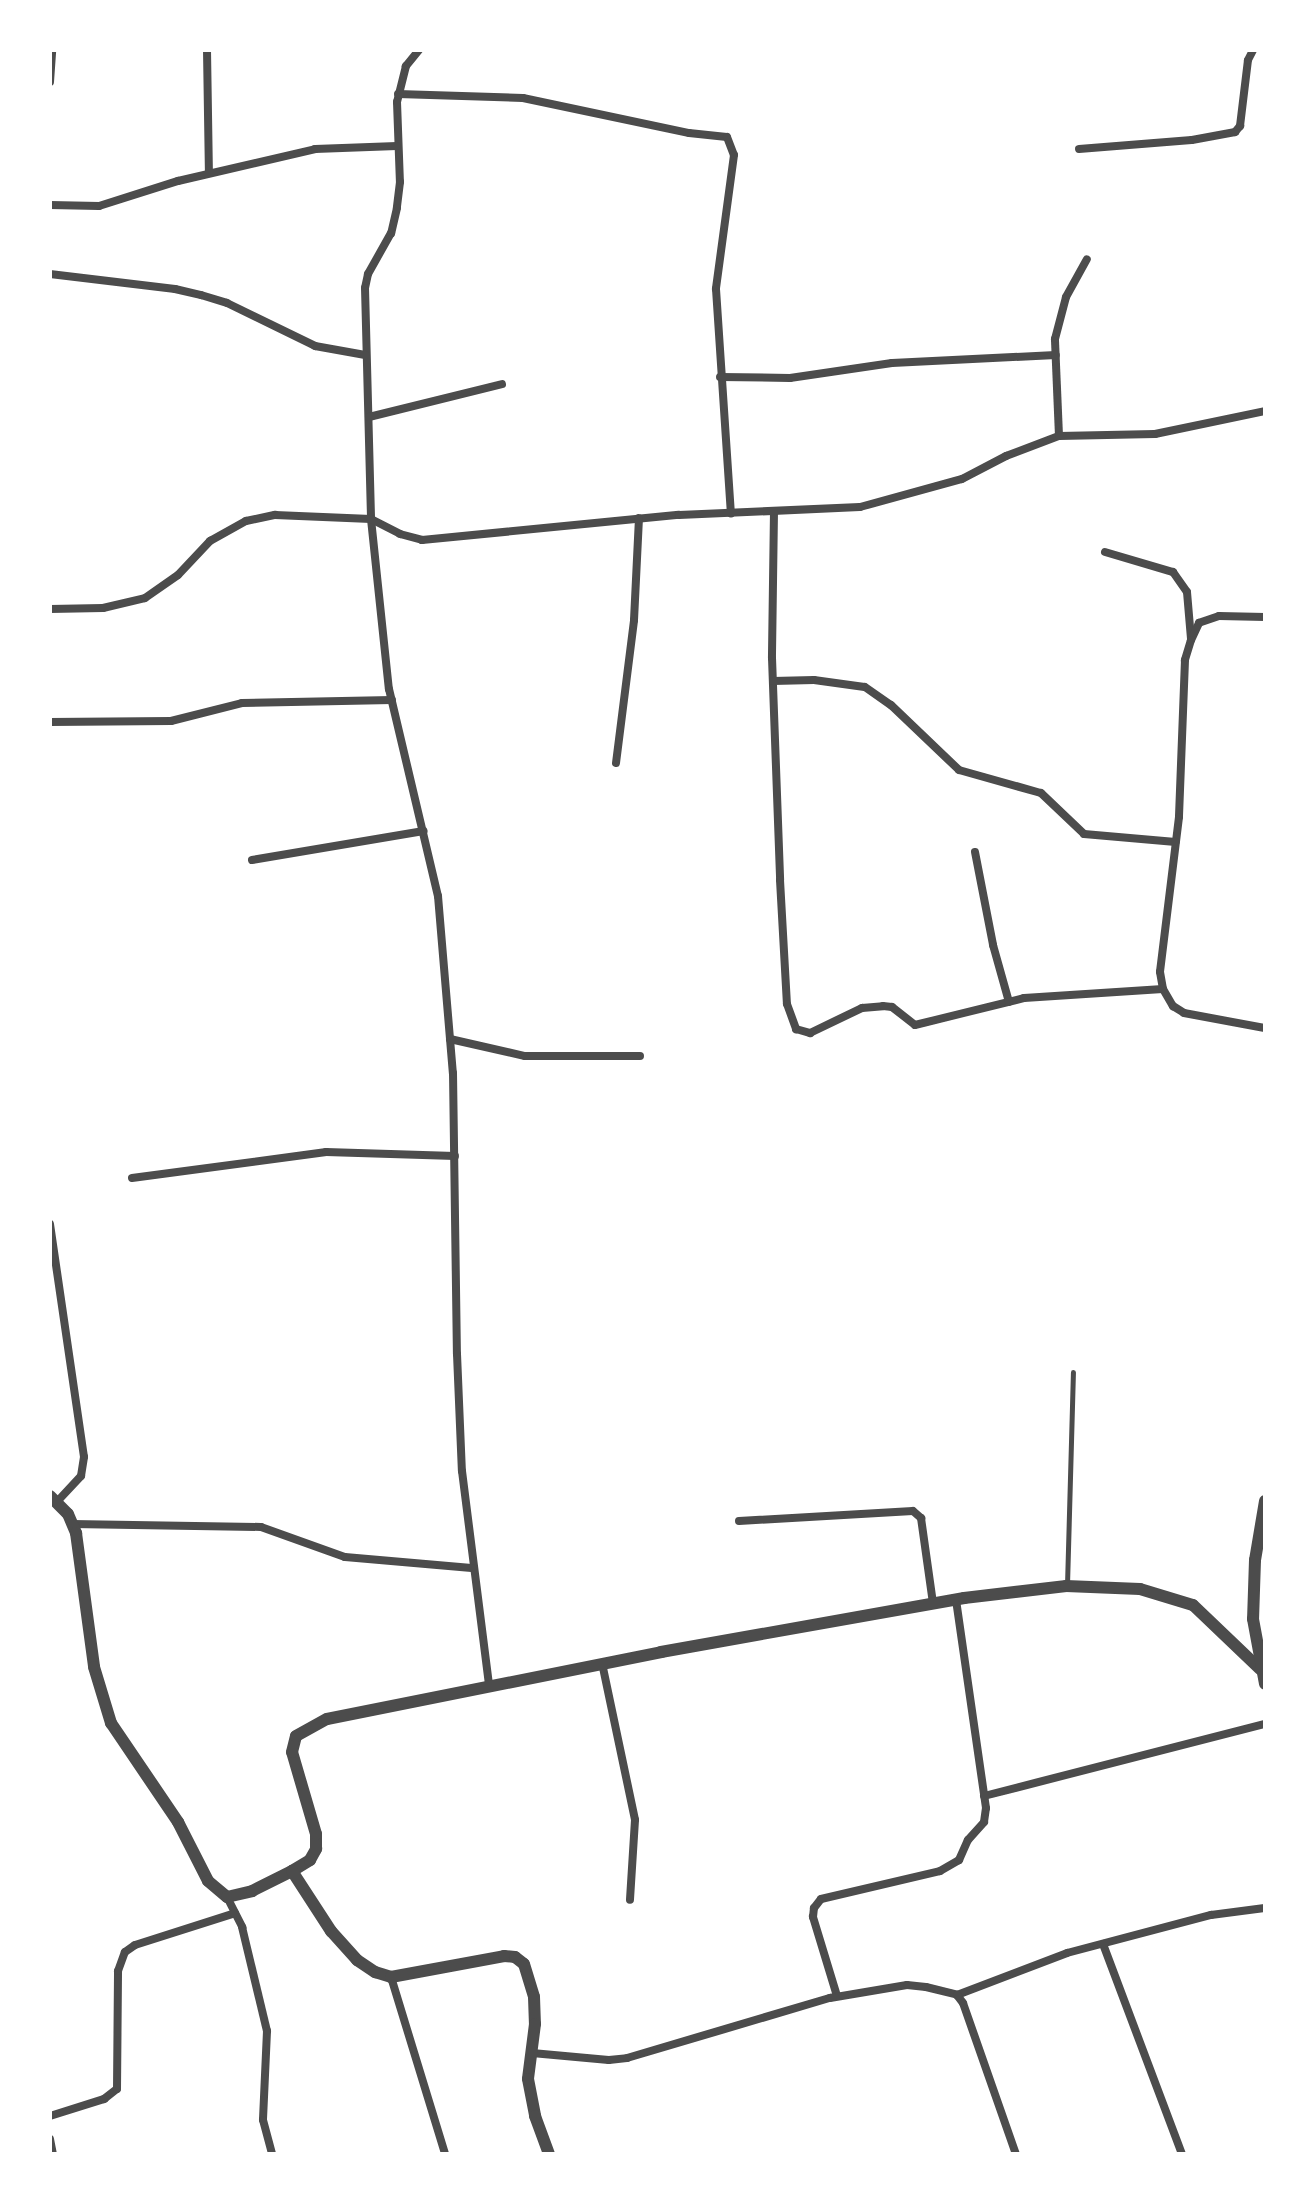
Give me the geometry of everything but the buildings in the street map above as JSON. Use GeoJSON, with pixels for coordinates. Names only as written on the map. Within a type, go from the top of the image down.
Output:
{"type":"FeatureCollection","features":[{"type":"Feature","properties":{"kind":"street"},"geometry":{"type":"LineString","coordinates":[[50,82],[52,50]]}},
{"type":"Feature","properties":{"kind":"street"},"geometry":{"type":"LineString","coordinates":[[207,50],[209,173]]}},
{"type":"Feature","properties":{"kind":"street"},"geometry":{"type":"LineString","coordinates":[[419,50],[406,66],[398,94],[400,182],[397,208],[391,233],[368,274],[365,288],[371,519],[392,700],[438,896],[450,1039],[455,1156],[457,1354],[472,1568],[489,1685]]}},
{"type":"Feature","properties":{"kind":"street"},"geometry":{"type":"LineString","coordinates":[[1079,149],[1192,140],[1235,132],[1240,126],[1248,60],[1253,50]]}},
{"type":"Feature","properties":{"kind":"street"},"geometry":{"type":"LineString","coordinates":[[398,94],[523,98],[689,133],[727,137],[734,155],[716,289],[731,513]]}},
{"type":"Feature","properties":{"kind":"street"},"geometry":{"type":"LineString","coordinates":[[50,205],[99,206],[209,173],[315,149],[397,146]]}},
{"type":"Feature","properties":{"kind":"street"},"geometry":{"type":"LineString","coordinates":[[1059,436],[1058,321],[1087,259]]}},
{"type":"Feature","properties":{"kind":"street"},"geometry":{"type":"LineString","coordinates":[[50,274],[201,295],[227,303],[315,346],[365,355]]}},
{"type":"Feature","properties":{"kind":"street"},"geometry":{"type":"LineString","coordinates":[[720,377],[790,378],[892,363],[1056,355]]}},
{"type":"Feature","properties":{"kind":"street"},"geometry":{"type":"LineString","coordinates":[[369,417],[502,384]]}},
{"type":"Feature","properties":{"kind":"street"},"geometry":{"type":"LineString","coordinates":[[50,609],[103,608],[145,598],[178,575],[210,541],[246,521],[275,515],[371,519],[400,534],[422,540],[639,518],[860,507],[962,479],[1006,456],[1059,436],[1155,434],[1265,411]]}},
{"type":"Feature","properties":{"kind":"street"},"geometry":{"type":"LineString","coordinates":[[774,511],[773,681],[787,1004],[796,1029],[810,1033],[862,1008],[892,1007],[915,1025],[1009,1002],[1058,995],[1163,989]]}},
{"type":"Feature","properties":{"kind":"street"},"geometry":{"type":"LineString","coordinates":[[616,763],[634,620],[639,518]]}},
{"type":"Feature","properties":{"kind":"street"},"geometry":{"type":"LineString","coordinates":[[1105,552],[1173,572],[1187,592],[1191,640]]}},
{"type":"Feature","properties":{"kind":"street"},"geometry":{"type":"LineString","coordinates":[[1265,617],[1219,616],[1199,623],[1185,660],[1176,842],[1160,972],[1163,989],[1173,1006],[1184,1013],[1265,1028]]}},
{"type":"Feature","properties":{"kind":"street"},"geometry":{"type":"LineString","coordinates":[[773,681],[814,680],[865,687],[891,705],[959,770],[1041,793],[1084,834],[1176,842]]}},
{"type":"Feature","properties":{"kind":"street"},"geometry":{"type":"LineString","coordinates":[[50,722],[171,721],[242,703],[392,700]]}},
{"type":"Feature","properties":{"kind":"street"},"geometry":{"type":"LineString","coordinates":[[252,860],[424,831]]}},
{"type":"Feature","properties":{"kind":"street"},"geometry":{"type":"LineString","coordinates":[[975,852],[993,945],[1009,1002]]}},
{"type":"Feature","properties":{"kind":"street"},"geometry":{"type":"LineString","coordinates":[[450,1039],[525,1056],[640,1056]]}},
{"type":"Feature","properties":{"kind":"street"},"geometry":{"type":"LineString","coordinates":[[132,1178],[326,1152],[455,1156]]}},
{"type":"Feature","properties":{"kind":"street"},"geometry":{"type":"LineString","coordinates":[[50,1224],[84,1457],[81,1476],[54,1499],[72,1524],[101,1693],[111,1723],[178,1822],[208,1881],[227,1897],[248,1950],[267,2031],[263,2120],[272,2154]]}},
{"type":"Feature","properties":{"kind":"street"},"geometry":{"type":"LineString","coordinates":[[1265,1501],[1255,1560],[1260,1669],[1265,1684]]}},
{"type":"Feature","properties":{"kind":"street"},"geometry":{"type":"LineString","coordinates":[[739,1521],[913,1511],[921,1518],[933,1603]]}},
{"type":"Feature","properties":{"kind":"street"},"geometry":{"type":"LineString","coordinates":[[72,1524],[261,1527],[345,1557],[472,1568]]}},
{"type":"Feature","properties":{"kind":"street"},"geometry":{"type":"LineString","coordinates":[[227,1897],[252,1891],[310,1860],[316,1849],[316,1834],[292,1752],[296,1736],[327,1719],[602,1663],[933,1603],[1066,1586],[1140,1589],[1193,1605],[1260,1669]]}},
{"type":"Feature","properties":{"kind":"street"},"geometry":{"type":"LineString","coordinates":[[837,1996],[816,1934],[814,1908],[821,1899],[888,1886],[952,1866],[984,1822],[984,1796],[956,1599]]}},
{"type":"Feature","properties":{"kind":"street"},"geometry":{"type":"LineString","coordinates":[[602,1663],[635,1820],[630,1900]]}},
{"type":"Feature","properties":{"kind":"street"},"geometry":{"type":"LineString","coordinates":[[984,1796],[1265,1724]]}},
{"type":"Feature","properties":{"kind":"street"},"geometry":{"type":"LineString","coordinates":[[292,1871],[331,1931],[357,1960],[391,1977],[504,1956],[515,1957],[524,1964],[534,1997],[528,2079],[535,2116],[549,2154]]}},
{"type":"Feature","properties":{"kind":"street"},"geometry":{"type":"LineString","coordinates":[[532,2053],[609,2060],[627,2058],[837,1996],[907,1985],[957,1995],[1024,1967],[1103,1944],[1211,1915],[1265,1908]]}},
{"type":"Feature","properties":{"kind":"street"},"geometry":{"type":"LineString","coordinates":[[50,2116],[104,2099],[117,2089],[118,1971],[125,1952],[135,1945],[235,1913]]}},
{"type":"Feature","properties":{"kind":"street"},"geometry":{"type":"LineString","coordinates":[[1103,1944],[1182,2154]]}},
{"type":"Feature","properties":{"kind":"street"},"geometry":{"type":"LineString","coordinates":[[391,1977],[445,2154]]}},
{"type":"Feature","properties":{"kind":"street"},"geometry":{"type":"LineString","coordinates":[[957,1995],[1012,2135],[1016,2154]]}},
{"type":"Feature","properties":{"kind":"street"},"geometry":{"type":"LineString","coordinates":[[50,2139],[53,2154]]}},
{"type":"Feature","properties":{"kind":"lane"},"geometry":{"type":"LineString","coordinates":[[1066,1586],[1073,1372]]}}]}
